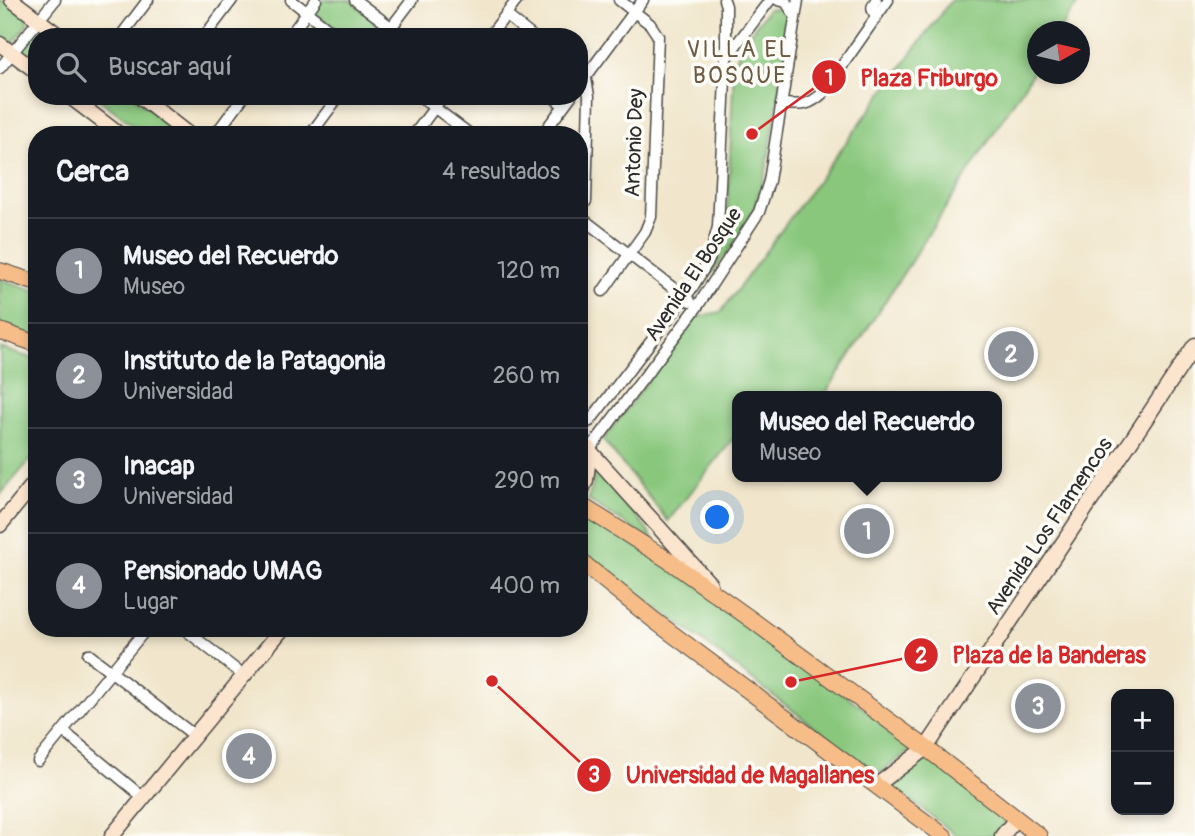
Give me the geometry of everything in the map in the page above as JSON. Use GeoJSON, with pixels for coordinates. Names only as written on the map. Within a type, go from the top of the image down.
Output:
{"type":"FeatureCollection","features":[{"type":"Feature","properties":{"kind":"main road"},"geometry":{"type":"LineString","coordinates":[[12,0],[49,28]]}},
{"type":"Feature","properties":{"kind":"main road"},"geometry":{"type":"LineString","coordinates":[[0,44],[28,65]]}},
{"type":"Feature","properties":{"kind":"main road"},"geometry":{"type":"LineString","coordinates":[[81,105],[108,126]]}},
{"type":"Feature","properties":{"kind":"main road"},"geometry":{"type":"LineString","coordinates":[[159,105],[181,126]]}},
{"type":"Feature","properties":{"kind":"main road"},"geometry":{"type":"LineString","coordinates":[[0,271],[28,280]]}},
{"type":"Feature","properties":{"kind":"main road"},"geometry":{"type":"LineString","coordinates":[[0,331],[28,341]]}},
{"type":"Feature","properties":{"kind":"main road","name":"Avenida Los Flamencos"},"geometry":{"type":"LineString","coordinates":[[877,785],[926,748],[1195,345]]}},
{"type":"Feature","properties":{"kind":"main road"},"geometry":{"type":"LineString","coordinates":[[588,447],[728,603]]}},
{"type":"Feature","properties":{"kind":"main road"},"geometry":{"type":"LineString","coordinates":[[0,525],[28,491]]}},
{"type":"Feature","properties":{"kind":"main road"},"geometry":{"type":"LineString","coordinates":[[588,510],[668,560],[728,603],[926,748],[1019,827],[1039,836]]}},
{"type":"Feature","properties":{"kind":"main road"},"geometry":{"type":"LineString","coordinates":[[588,567],[655,621],[944,836]]}},
{"type":"Feature","properties":{"kind":"main road"},"geometry":{"type":"LineString","coordinates":[[112,836],[276,637]]}},
{"type":"Feature","properties":{"kind":"main road"},"geometry":{"type":"LineString","coordinates":[[1002,836],[1019,827]]}},
{"type":"Feature","properties":{"kind":"street"},"geometry":{"type":"LineString","coordinates":[[32,28],[55,0]]}},
{"type":"Feature","properties":{"kind":"street"},"geometry":{"type":"LineString","coordinates":[[127,28],[148,0]]}},
{"type":"Feature","properties":{"kind":"street"},"geometry":{"type":"LineString","coordinates":[[211,28],[232,0]]}},
{"type":"Feature","properties":{"kind":"street"},"geometry":{"type":"LineString","coordinates":[[291,0],[327,28]]}},
{"type":"Feature","properties":{"kind":"street"},"geometry":{"type":"LineString","coordinates":[[295,28],[316,0]]}},
{"type":"Feature","properties":{"kind":"street"},"geometry":{"type":"LineString","coordinates":[[355,0],[384,28]]}},
{"type":"Feature","properties":{"kind":"street"},"geometry":{"type":"LineString","coordinates":[[391,28],[412,0]]}},
{"type":"Feature","properties":{"kind":"street"},"geometry":{"type":"LineString","coordinates":[[496,28],[517,0]]}},
{"type":"Feature","properties":{"kind":"street","name":"Antonio Dey"},"geometry":{"type":"LineString","coordinates":[[603,291],[631,254],[651,217],[657,36],[650,24],[619,0]]}},
{"type":"Feature","properties":{"kind":"street"},"geometry":{"type":"LineString","coordinates":[[588,70],[643,0]]}},
{"type":"Feature","properties":{"kind":"street","name":"Avenida El Bosque"},"geometry":{"type":"LineString","coordinates":[[588,422],[692,288],[709,260],[718,227],[726,58],[724,0]]}},
{"type":"Feature","properties":{"kind":"street","name":"Avenida El Bosque"},"geometry":{"type":"LineString","coordinates":[[588,440],[697,307],[759,212],[769,181],[798,0]]}},
{"type":"Feature","properties":{"kind":"street"},"geometry":{"type":"LineString","coordinates":[[876,0],[872,10],[876,16]]}},
{"type":"Feature","properties":{"kind":"street"},"geometry":{"type":"LineString","coordinates":[[782,104],[805,105],[823,93],[887,0]]}},
{"type":"Feature","properties":{"kind":"street"},"geometry":{"type":"LineString","coordinates":[[726,58],[773,1],[786,2],[796,16]]}},
{"type":"Feature","properties":{"kind":"street"},"geometry":{"type":"LineString","coordinates":[[506,15],[522,28]]}},
{"type":"Feature","properties":{"kind":"street"},"geometry":{"type":"LineString","coordinates":[[0,68],[28,33]]}},
{"type":"Feature","properties":{"kind":"street"},"geometry":{"type":"LineString","coordinates":[[588,94],[588,131]]}},
{"type":"Feature","properties":{"kind":"street"},"geometry":{"type":"LineString","coordinates":[[222,126],[237,105]]}},
{"type":"Feature","properties":{"kind":"street"},"geometry":{"type":"LineString","coordinates":[[317,126],[332,105]]}},
{"type":"Feature","properties":{"kind":"street"},"geometry":{"type":"LineString","coordinates":[[431,105],[459,126]]}},
{"type":"Feature","properties":{"kind":"street"},"geometry":{"type":"LineString","coordinates":[[421,126],[437,105]]}},
{"type":"Feature","properties":{"kind":"street"},"geometry":{"type":"LineString","coordinates":[[549,126],[564,105]]}},
{"type":"Feature","properties":{"kind":"street"},"geometry":{"type":"LineString","coordinates":[[588,221],[697,307]]}},
{"type":"Feature","properties":{"kind":"street"},"geometry":{"type":"LineString","coordinates":[[38,761],[140,637]]}},
{"type":"Feature","properties":{"kind":"street"},"geometry":{"type":"LineString","coordinates":[[194,637],[244,676]]}},
{"type":"Feature","properties":{"kind":"street"},"geometry":{"type":"LineString","coordinates":[[88,654],[195,736]]}},
{"type":"Feature","properties":{"kind":"street"},"geometry":{"type":"LineString","coordinates":[[63,731],[144,798]]}},
{"type":"Feature","properties":{"kind":"green space"},"geometry":{"type":"Polygon","coordinates":[[[0,0],[17,8],[28,23],[14,42],[7,42],[0,37],[0,0]]]}},
{"type":"Feature","properties":{"kind":"green space"},"geometry":{"type":"Polygon","coordinates":[[[322,0],[350,0],[379,23],[380,28],[334,28],[316,14],[315,10],[322,0]]]}},
{"type":"Feature","properties":{"kind":"green space"},"geometry":{"type":"Polygon","coordinates":[[[951,0],[1080,0],[1066,21],[1027,21],[1027,81],[827,391],[732,391],[732,440],[668,521],[603,440],[696,317],[721,312],[951,0]]]}},
{"type":"Feature","properties":{"kind":"green space"},"geometry":{"type":"Polygon","coordinates":[[[768,9],[780,9],[789,17],[766,171],[754,209],[734,243],[698,293],[720,251],[727,222],[734,64],[744,41],[768,9]]]}},
{"type":"Feature","properties":{"kind":"green space"},"geometry":{"type":"Polygon","coordinates":[[[28,42],[28,58],[24,55],[23,49],[28,42]]]}},
{"type":"Feature","properties":{"kind":"green space"},"geometry":{"type":"Polygon","coordinates":[[[107,105],[145,105],[172,126],[134,126],[107,105]]]}},
{"type":"Feature","properties":{"kind":"green space"},"geometry":{"type":"Polygon","coordinates":[[[0,279],[28,288],[28,338],[0,329],[0,279]]]}},
{"type":"Feature","properties":{"kind":"green space"},"geometry":{"type":"Polygon","coordinates":[[[0,348],[28,357],[28,462],[0,495],[0,348]]]}},
{"type":"Feature","properties":{"kind":"green space"},"geometry":{"type":"Polygon","coordinates":[[[595,462],[598,463],[657,544],[588,500],[595,462]]]}},
{"type":"Feature","properties":{"kind":"green space"},"geometry":{"type":"Polygon","coordinates":[[[588,516],[705,590],[915,747],[877,775],[588,557],[588,516]]]}},
{"type":"Feature","properties":{"kind":"green space"},"geometry":{"type":"Polygon","coordinates":[[[922,754],[1009,818],[994,836],[957,836],[887,782],[922,754]]]}},
{"type":"Feature","properties":{"kind":"place","name":"Plaza Friburgo"},"geometry":{"type":"Point","coordinates":[752,134]}},
{"type":"Feature","properties":{"kind":"place","name":"Instituto de la Patagonia"},"geometry":{"type":"Point","coordinates":[1011,354]}},
{"type":"Feature","properties":{"kind":"place","name":"Museo del Recuerdo"},"geometry":{"type":"Point","coordinates":[867,531]}},
{"type":"Feature","properties":{"kind":"place","name":"Universidad de Magallanes"},"geometry":{"type":"Point","coordinates":[492,681]}},
{"type":"Feature","properties":{"kind":"place","name":"Plaza de la Banderas"},"geometry":{"type":"Point","coordinates":[791,682]}},
{"type":"Feature","properties":{"kind":"place","name":"Inacap"},"geometry":{"type":"Point","coordinates":[1038,706]}},
{"type":"Feature","properties":{"kind":"place","name":"Pensionado UMAG"},"geometry":{"type":"Point","coordinates":[249,756]}},
{"type":"Feature","properties":{"kind":"district","name":"VILLA EL BOSQUE"},"geometry":{"type":"Point","coordinates":[740,62]}}]}
